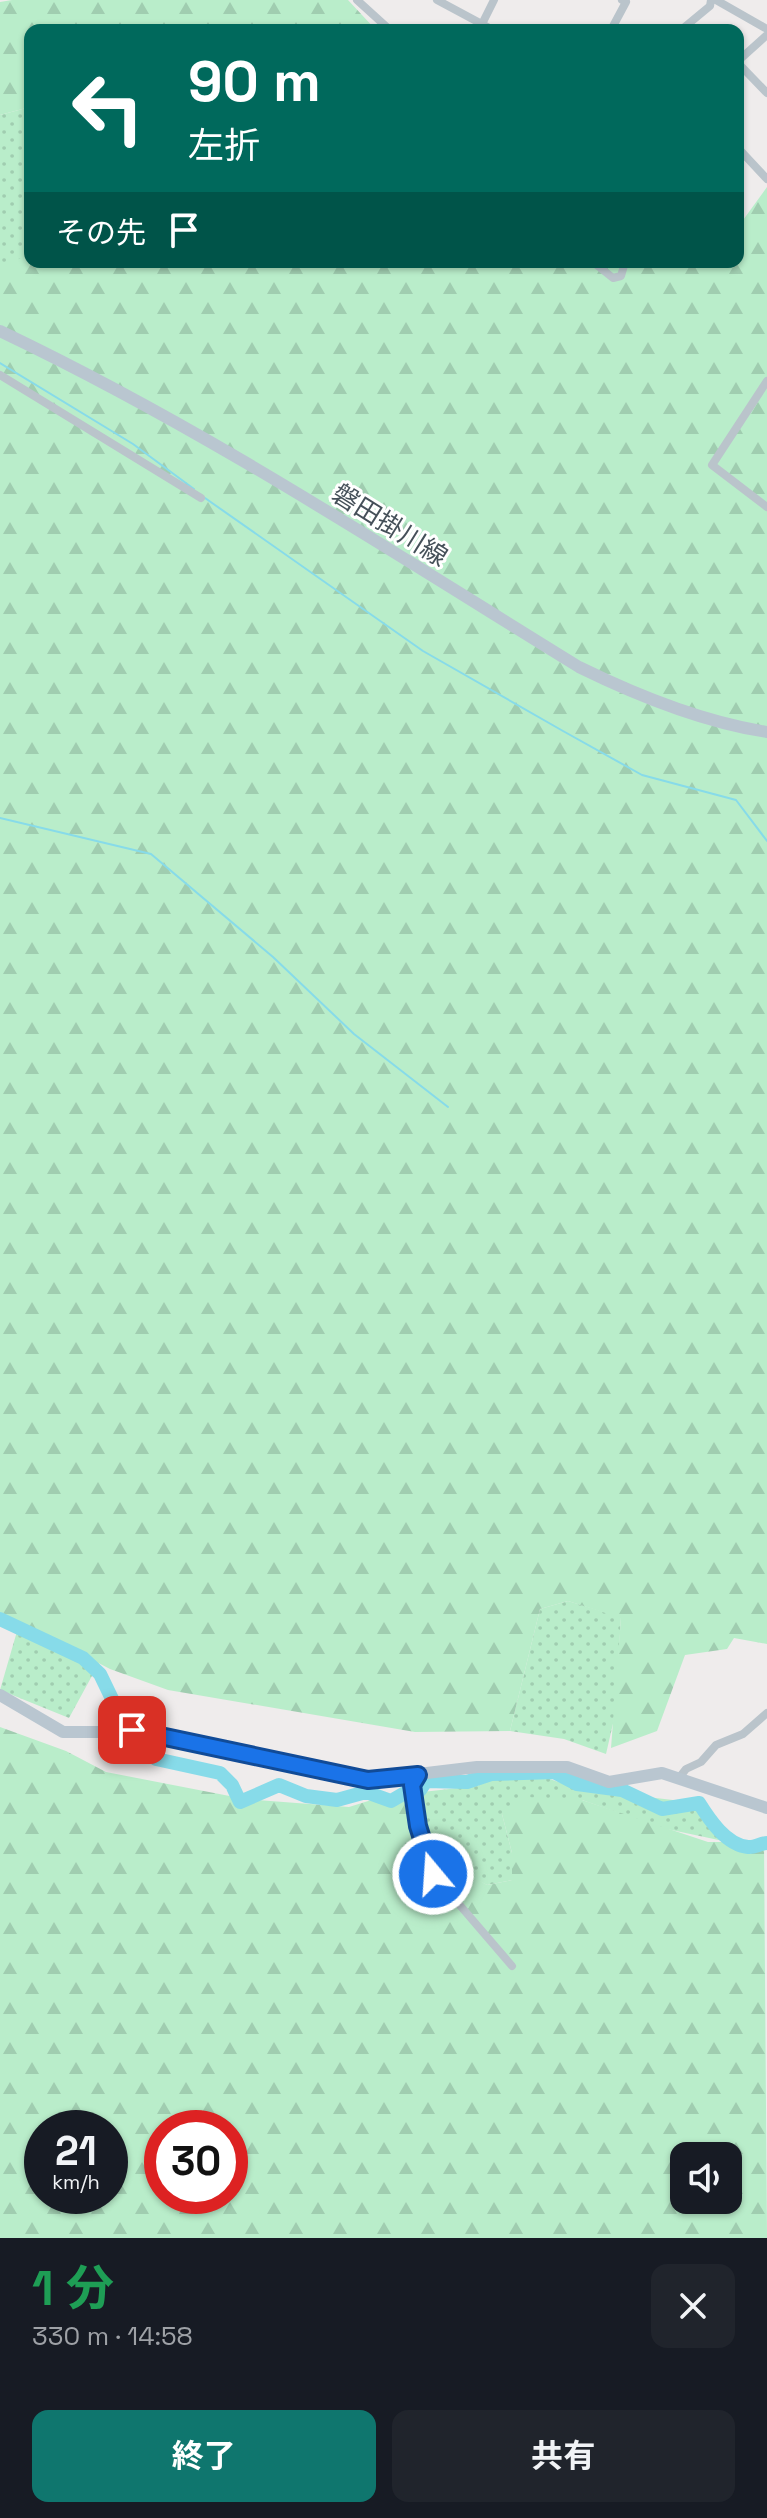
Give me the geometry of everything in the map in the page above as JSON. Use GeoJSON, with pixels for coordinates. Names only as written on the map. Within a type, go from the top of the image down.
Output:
{"type":"FeatureCollection","features":[{"type":"Feature","properties":{"kind":"main road","name":"磐田掛川線"},"geometry":{"type":"LineString","coordinates":[[0,331],[107,382],[238,457],[579,667],[626,690],[767,732]]}},
{"type":"Feature","properties":{"kind":"main road"},"geometry":{"type":"LineString","coordinates":[[0,1695],[63,1732],[126,1730],[368,1780],[457,1768],[556,1766],[609,1782],[652,1773],[679,1778],[767,1808]]}},
{"type":"Feature","properties":{"kind":"street"},"geometry":{"type":"LineString","coordinates":[[437,0],[482,24],[494,0]]}},
{"type":"Feature","properties":{"kind":"street"},"geometry":{"type":"LineString","coordinates":[[614,24],[626,2],[622,0]]}},
{"type":"Feature","properties":{"kind":"street"},"geometry":{"type":"LineString","coordinates":[[688,24],[713,0],[767,32],[744,56]]}},
{"type":"Feature","properties":{"kind":"street"},"geometry":{"type":"LineString","coordinates":[[358,1],[383,24]]}},
{"type":"Feature","properties":{"kind":"street"},"geometry":{"type":"LineString","coordinates":[[744,68],[767,93]]}},
{"type":"Feature","properties":{"kind":"street"},"geometry":{"type":"LineString","coordinates":[[744,154],[767,179]]}},
{"type":"Feature","properties":{"kind":"street"},"geometry":{"type":"LineString","coordinates":[[600,268],[613,278],[621,276],[623,268]]}},
{"type":"Feature","properties":{"kind":"street"},"geometry":{"type":"LineString","coordinates":[[0,375],[201,498]]}},
{"type":"Feature","properties":{"kind":"street"},"geometry":{"type":"LineString","coordinates":[[767,381],[712,465],[767,507]]}},
{"type":"Feature","properties":{"kind":"street"},"geometry":{"type":"LineString","coordinates":[[679,1778],[686,1769],[701,1762],[716,1745],[743,1734],[767,1713]]}},
{"type":"Feature","properties":{"kind":"street"},"geometry":{"type":"LineString","coordinates":[[418,1775],[412,1785],[418,1826],[433,1874],[512,1966]]}},
{"type":"Feature","properties":{"kind":"green space"},"geometry":{"type":"Polygon","coordinates":[[[348,0],[370,24],[24,24],[24,109],[0,115],[0,2],[348,0]]]}},
{"type":"Feature","properties":{"kind":"green space"},"geometry":{"type":"Polygon","coordinates":[[[24,109],[24,258],[0,268],[0,115],[24,109]]]}},
{"type":"Feature","properties":{"kind":"green space"},"geometry":{"type":"Polygon","coordinates":[[[767,187],[767,1644],[734,1638],[727,1649],[685,1655],[657,1731],[611,1748],[621,1618],[568,1601],[540,1609],[510,1731],[415,1732],[168,1690],[110,1669],[0,1612],[0,267],[24,257],[24,268],[744,268],[744,219],[767,187]]]}},
{"type":"Feature","properties":{"kind":"green space"},"geometry":{"type":"Polygon","coordinates":[[[568,1601],[621,1617],[615,1715],[606,1754],[564,1739],[510,1731],[540,1609],[568,1601]]]}},
{"type":"Feature","properties":{"kind":"green space"},"geometry":{"type":"Polygon","coordinates":[[[20,1621],[99,1663],[69,1718],[0,1690],[20,1621]]]}},
{"type":"Feature","properties":{"kind":"green space"},"geometry":{"type":"Polygon","coordinates":[[[0,1727],[66,1751],[106,1772],[245,1799],[349,1807],[381,1797],[414,1799],[426,1849],[487,1885],[512,1880],[512,1853],[502,1814],[525,1797],[582,1800],[708,1842],[764,1842],[767,2238],[0,2238],[0,1727]]]}},
{"type":"Feature","properties":{"kind":"green space"},"geometry":{"type":"Polygon","coordinates":[[[496,1777],[547,1778],[578,1789],[699,1803],[728,1842],[662,1828],[582,1800],[502,1814],[512,1853],[512,1880],[487,1885],[427,1855],[413,1793],[477,1786],[496,1777]]]}},
{"type":"Feature","properties":{"kind":"waterway"},"geometry":{"type":"LineString","coordinates":[[0,363],[133,444],[194,489]]}},
{"type":"Feature","properties":{"kind":"waterway"},"geometry":{"type":"LineString","coordinates":[[205,498],[423,651],[563,731],[642,775],[736,800],[767,841]]}},
{"type":"Feature","properties":{"kind":"waterway"},"geometry":{"type":"LineString","coordinates":[[0,818],[151,854],[273,957],[354,1034],[448,1107]]}},
{"type":"Feature","properties":{"kind":"waterway"},"geometry":{"type":"LineString","coordinates":[[0,1619],[83,1658],[100,1674],[128,1732],[140,1747],[156,1759],[220,1773],[232,1785],[240,1802],[279,1785],[306,1796],[337,1800],[366,1792],[391,1801],[410,1790],[420,1790],[426,1781],[467,1782],[491,1774],[554,1772],[577,1784],[622,1790],[662,1809],[699,1803],[732,1842],[750,1847],[767,1843]]}},
{"type":"Feature","properties":{"kind":"route"},"geometry":{"type":"LineString","coordinates":[[132,1730],[154,1732],[215,1750],[368,1780],[418,1775],[412,1785],[418,1826],[433,1874]]}}]}
